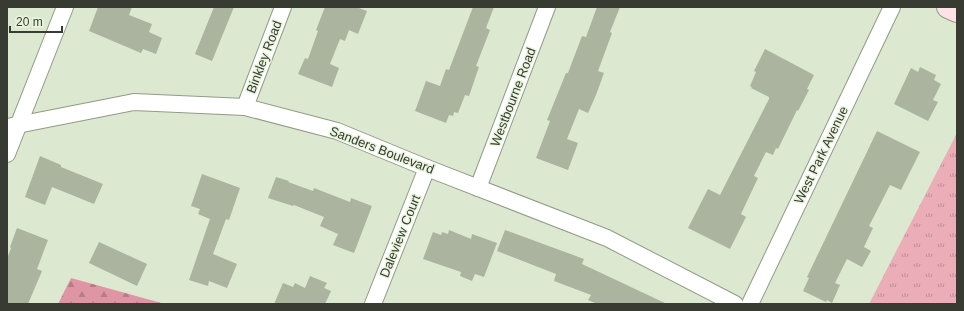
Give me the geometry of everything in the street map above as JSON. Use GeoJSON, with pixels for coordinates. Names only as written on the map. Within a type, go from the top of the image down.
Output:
{"type":"FeatureCollection","features":[{"type":"Feature","properties":{"kind":"main road"},"geometry":{"type":"LineString","coordinates":[[948,7],[957,12]]}},
{"type":"Feature","properties":{"kind":"street"},"geometry":{"type":"LineString","coordinates":[[7,154],[12,126],[65,7]]}},
{"type":"Feature","properties":{"kind":"street","name":"Binkley Road"},"geometry":{"type":"LineString","coordinates":[[244,106],[283,7]]}},
{"type":"Feature","properties":{"kind":"street","name":"Westbourne Road"},"geometry":{"type":"LineString","coordinates":[[478,188],[547,7]]}},
{"type":"Feature","properties":{"kind":"street","name":"West Park Avenue"},"geometry":{"type":"LineString","coordinates":[[750,304],[892,7]]}},
{"type":"Feature","properties":{"kind":"street","name":"Sanders Boulevard"},"geometry":{"type":"LineString","coordinates":[[12,126],[134,102],[244,106],[338,131],[426,168],[607,238],[735,304]]}},
{"type":"Feature","properties":{"kind":"street","name":"Daleview Court"},"geometry":{"type":"LineString","coordinates":[[373,304],[426,168]]}},
{"type":"Feature","properties":{"kind":"green space"},"geometry":{"type":"Polygon","coordinates":[[[957,133],[957,304],[869,304],[957,133]]]}},
{"type":"Feature","properties":{"kind":"green space"},"geometry":{"type":"Polygon","coordinates":[[[71,278],[165,304],[58,304],[71,278]]]}},
{"type":"Feature","properties":{"kind":"building"},"geometry":{"type":"Polygon","coordinates":[[[98,7],[132,7],[129,15],[152,24],[149,32],[162,38],[156,54],[143,49],[141,53],[89,31],[98,7]]]}},
{"type":"Feature","properties":{"kind":"building"},"geometry":{"type":"Polygon","coordinates":[[[214,7],[234,7],[212,61],[195,54],[214,7]]]}},
{"type":"Feature","properties":{"kind":"building"},"geometry":{"type":"Polygon","coordinates":[[[325,7],[356,7],[367,11],[358,34],[349,30],[345,41],[340,39],[330,64],[339,68],[332,87],[298,74],[305,58],[308,59],[318,31],[316,30],[325,7]]]}},
{"type":"Feature","properties":{"kind":"building"},"geometry":{"type":"Polygon","coordinates":[[[473,7],[494,7],[486,28],[490,30],[476,66],[479,67],[469,96],[465,95],[458,113],[454,112],[453,116],[449,115],[446,123],[415,111],[426,81],[440,86],[446,69],[449,70],[473,7]]]}},
{"type":"Feature","properties":{"kind":"building"},"geometry":{"type":"Polygon","coordinates":[[[597,7],[620,7],[610,32],[612,33],[598,71],[604,73],[596,95],[588,113],[579,109],[567,139],[578,143],[568,170],[536,158],[550,121],[547,120],[566,73],[568,73],[582,36],[586,37],[597,7]]]}},
{"type":"Feature","properties":{"kind":"building"},"geometry":{"type":"Polygon","coordinates":[[[765,49],[814,75],[807,89],[809,90],[798,111],[797,110],[778,149],[776,148],[773,155],[766,152],[754,176],[758,178],[741,214],[746,217],[730,249],[688,228],[708,189],[720,195],[769,99],[769,97],[751,88],[752,87],[750,86],[756,72],[754,71],[765,49]]]}},
{"type":"Feature","properties":{"kind":"building"},"geometry":{"type":"Polygon","coordinates":[[[920,67],[936,75],[934,80],[941,84],[933,100],[938,102],[928,121],[894,104],[911,68],[918,72],[920,67]]]}},
{"type":"Feature","properties":{"kind":"building"},"geometry":{"type":"Polygon","coordinates":[[[877,131],[920,152],[901,190],[890,185],[869,226],[873,228],[864,247],[871,251],[862,267],[847,259],[835,283],[840,285],[832,303],[827,300],[826,302],[803,291],[809,278],[807,277],[877,131]]]}},
{"type":"Feature","properties":{"kind":"building"},"geometry":{"type":"Polygon","coordinates":[[[40,156],[61,165],[61,167],[103,184],[94,204],[52,187],[45,205],[25,197],[40,156]]]}},
{"type":"Feature","properties":{"kind":"building"},"geometry":{"type":"Polygon","coordinates":[[[202,174],[240,188],[229,220],[226,219],[213,254],[237,264],[227,288],[209,281],[208,286],[189,280],[210,219],[198,214],[200,209],[191,206],[202,174]]]}},
{"type":"Feature","properties":{"kind":"building"},"geometry":{"type":"Polygon","coordinates":[[[276,177],[313,191],[314,188],[350,202],[351,198],[372,206],[354,253],[333,245],[338,234],[320,226],[324,217],[294,205],[293,206],[268,198],[276,177]]]}},
{"type":"Feature","properties":{"kind":"building"},"geometry":{"type":"Polygon","coordinates":[[[17,228],[48,240],[37,269],[42,271],[28,304],[7,304],[7,259],[17,228]]]}},
{"type":"Feature","properties":{"kind":"building"},"geometry":{"type":"Polygon","coordinates":[[[449,230],[471,239],[472,234],[497,243],[484,277],[475,274],[472,281],[460,276],[461,272],[423,259],[433,232],[441,235],[442,232],[448,234],[449,230]]]}},
{"type":"Feature","properties":{"kind":"building"},"geometry":{"type":"Polygon","coordinates":[[[505,230],[584,259],[582,264],[667,304],[597,304],[588,300],[591,295],[554,281],[556,274],[497,251],[505,230]]]}},
{"type":"Feature","properties":{"kind":"building"},"geometry":{"type":"Polygon","coordinates":[[[99,242],[147,264],[137,286],[89,263],[99,242]]]}},
{"type":"Feature","properties":{"kind":"building"},"geometry":{"type":"Polygon","coordinates":[[[310,276],[327,283],[324,288],[331,291],[325,304],[274,304],[283,283],[293,287],[295,283],[305,288],[310,276]]]}}]}
